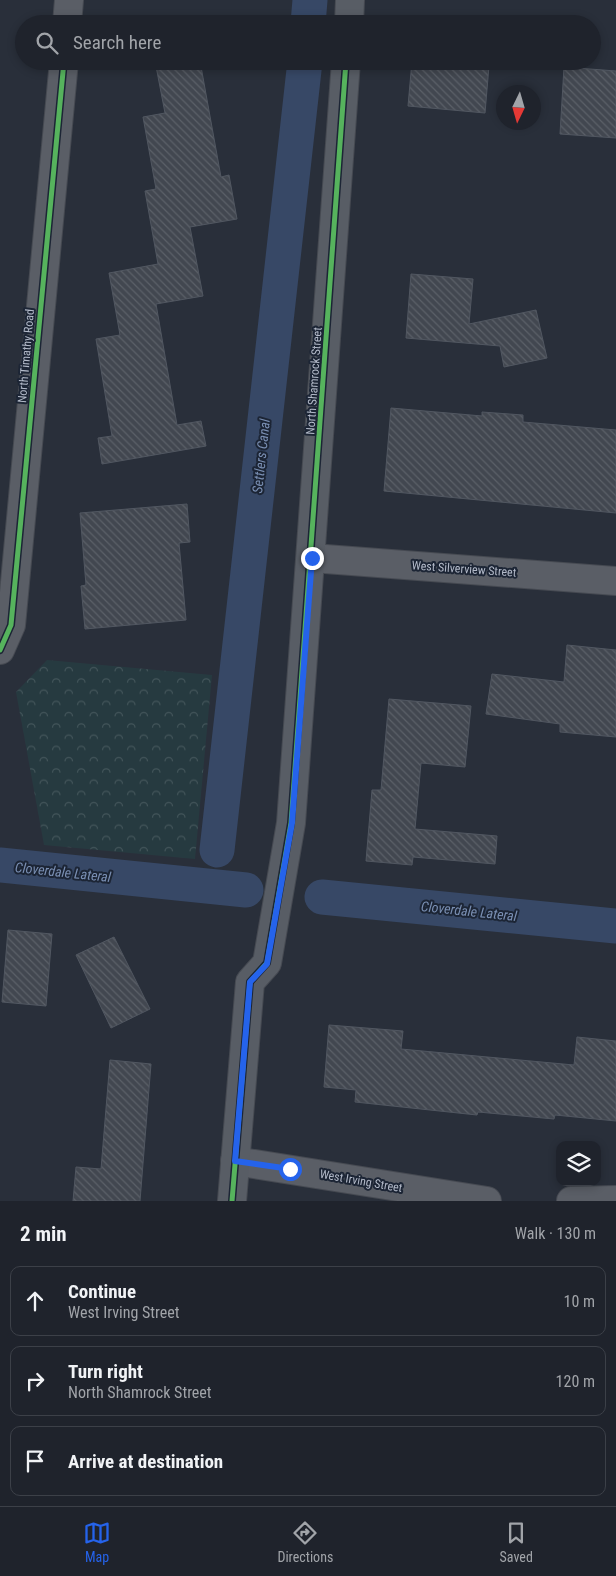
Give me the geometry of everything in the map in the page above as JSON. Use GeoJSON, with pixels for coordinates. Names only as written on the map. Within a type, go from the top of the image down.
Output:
{"type":"FeatureCollection","features":[{"type":"Feature","properties":{"kind":"street"},"geometry":{"type":"LineString","coordinates":[[68,15],[70,0]]}},
{"type":"Feature","properties":{"kind":"street"},"geometry":{"type":"LineString","coordinates":[[349,15],[350,0]]}},
{"type":"Feature","properties":{"kind":"street","name":"North Timathy Road"},"geometry":{"type":"LineString","coordinates":[[0,650],[11,625],[63,70]]}},
{"type":"Feature","properties":{"kind":"street","name":"North Shamrock Street"},"geometry":{"type":"LineString","coordinates":[[232,1201],[250,982],[267,964],[292,823],[345,70]]}},
{"type":"Feature","properties":{"kind":"street","name":"West Silverview Street"},"geometry":{"type":"LineString","coordinates":[[312,558],[616,581]]}},
{"type":"Feature","properties":{"kind":"street","name":"West Irving Street"},"geometry":{"type":"LineString","coordinates":[[235,1161],[487,1201]]}},
{"type":"Feature","properties":{"kind":"street"},"geometry":{"type":"LineString","coordinates":[[571,1201],[616,1200]]}},
{"type":"Feature","properties":{"kind":"green space"},"geometry":{"type":"Polygon","coordinates":[[[47,660],[212,675],[195,859],[44,845],[16,692],[47,660]]]}},
{"type":"Feature","properties":{"kind":"building"},"geometry":{"type":"Polygon","coordinates":[[[157,70],[202,70],[221,177],[229,175],[237,219],[190,227],[203,296],[156,304],[177,425],[201,421],[206,446],[102,464],[98,438],[112,436],[96,339],[120,335],[109,273],[158,264],[145,191],[156,189],[143,117],[165,113],[157,70]]]}},
{"type":"Feature","properties":{"kind":"building"},"geometry":{"type":"Polygon","coordinates":[[[411,70],[489,70],[485,113],[408,106],[411,70]]]}},
{"type":"Feature","properties":{"kind":"building"},"geometry":{"type":"Polygon","coordinates":[[[564,70],[616,71],[616,138],[560,134],[564,70]]]}},
{"type":"Feature","properties":{"kind":"building"},"geometry":{"type":"Polygon","coordinates":[[[411,274],[473,279],[469,324],[536,310],[547,358],[504,367],[500,346],[406,338],[411,274]]]}},
{"type":"Feature","properties":{"kind":"building"},"geometry":{"type":"Polygon","coordinates":[[[391,408],[482,416],[482,412],[523,415],[523,422],[616,430],[616,513],[384,491],[391,408]]]}},
{"type":"Feature","properties":{"kind":"building"},"geometry":{"type":"Polygon","coordinates":[[[187,504],[190,542],[179,543],[186,620],[85,629],[81,586],[86,585],[80,513],[187,504]]]}},
{"type":"Feature","properties":{"kind":"building"},"geometry":{"type":"Polygon","coordinates":[[[567,645],[616,650],[616,737],[560,732],[560,724],[486,714],[492,674],[564,682],[567,645]]]}},
{"type":"Feature","properties":{"kind":"building"},"geometry":{"type":"Polygon","coordinates":[[[389,699],[471,706],[465,767],[421,763],[415,829],[497,836],[495,864],[413,857],[412,865],[366,861],[372,790],[381,790],[389,699]]]}},
{"type":"Feature","properties":{"kind":"building"},"geometry":{"type":"Polygon","coordinates":[[[8,930],[52,934],[46,1006],[2,1002],[8,930]]]}},
{"type":"Feature","properties":{"kind":"building"},"geometry":{"type":"Polygon","coordinates":[[[114,937],[150,1009],[111,1028],[76,955],[114,937]]]}},
{"type":"Feature","properties":{"kind":"building"},"geometry":{"type":"Polygon","coordinates":[[[329,1025],[403,1031],[401,1049],[574,1065],[577,1037],[616,1041],[616,1121],[555,1115],[554,1119],[478,1112],[477,1115],[355,1102],[356,1090],[324,1087],[329,1025]]]}},
{"type":"Feature","properties":{"kind":"building"},"geometry":{"type":"Polygon","coordinates":[[[110,1060],[151,1064],[140,1201],[73,1201],[76,1167],[101,1169],[110,1060]]]}},
{"type":"Feature","properties":{"kind":"waterway","name":"Settlers Canal"},"geometry":{"type":"LineString","coordinates":[[309,15],[310,0]]}},
{"type":"Feature","properties":{"kind":"waterway","name":"Settlers Canal"},"geometry":{"type":"LineString","coordinates":[[217,850],[304,70]]}},
{"type":"Feature","properties":{"kind":"waterway","name":"Cloverdale Lateral"},"geometry":{"type":"LineString","coordinates":[[0,865],[246,890]]}},
{"type":"Feature","properties":{"kind":"waterway","name":"Cloverdale Lateral"},"geometry":{"type":"LineString","coordinates":[[322,897],[616,926]]}},
{"type":"Feature","properties":{"kind":"cycle path"},"geometry":{"type":"LineString","coordinates":[[0,650],[11,625],[63,70]]}},
{"type":"Feature","properties":{"kind":"cycle path"},"geometry":{"type":"LineString","coordinates":[[232,1201],[250,982],[267,963],[291,823],[345,70]]}},
{"type":"Feature","properties":{"kind":"route"},"geometry":{"type":"LineString","coordinates":[[290,1169],[235,1161],[250,982],[267,964],[292,823],[312,558]]}}]}
